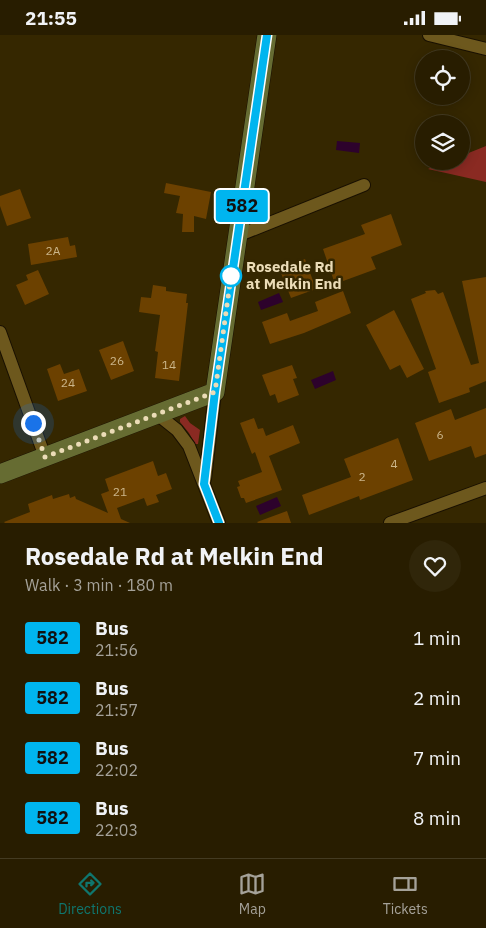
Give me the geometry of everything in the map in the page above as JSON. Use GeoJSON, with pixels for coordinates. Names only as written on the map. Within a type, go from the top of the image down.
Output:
{"type":"FeatureCollection","features":[{"type":"Feature","properties":{"kind":"street"},"geometry":{"type":"LineString","coordinates":[[204,484],[215,392],[267,35]]}},
{"type":"Feature","properties":{"kind":"street"},"geometry":{"type":"LineString","coordinates":[[429,35],[486,49]]}},
{"type":"Feature","properties":{"kind":"street"},"geometry":{"type":"LineString","coordinates":[[237,236],[364,185]]}},
{"type":"Feature","properties":{"kind":"street"},"geometry":{"type":"LineString","coordinates":[[0,331],[45,457]]}},
{"type":"Feature","properties":{"kind":"street"},"geometry":{"type":"LineString","coordinates":[[0,474],[215,392]]}},
{"type":"Feature","properties":{"kind":"street"},"geometry":{"type":"LineString","coordinates":[[157,414],[177,430],[189,446],[219,523]]}},
{"type":"Feature","properties":{"kind":"street"},"geometry":{"type":"LineString","coordinates":[[390,523],[486,488]]}},
{"type":"Feature","properties":{"kind":"shaded area"},"geometry":{"type":"Polygon","coordinates":[[[337,141],[360,143],[359,153],[336,150],[337,141]]]}},
{"type":"Feature","properties":{"kind":"shaded area"},"geometry":{"type":"Polygon","coordinates":[[[486,146],[486,182],[432,170],[470,170],[470,152],[486,146]]]}},
{"type":"Feature","properties":{"kind":"shaded area"},"geometry":{"type":"Polygon","coordinates":[[[279,293],[283,302],[261,310],[258,302],[279,293]]]}},
{"type":"Feature","properties":{"kind":"shaded area"},"geometry":{"type":"Polygon","coordinates":[[[333,371],[336,380],[315,389],[311,380],[333,371]]]}},
{"type":"Feature","properties":{"kind":"shaded area"},"geometry":{"type":"Polygon","coordinates":[[[185,416],[190,423],[200,430],[198,444],[195,444],[180,422],[180,419],[185,416]]]}},
{"type":"Feature","properties":{"kind":"shaded area"},"geometry":{"type":"Polygon","coordinates":[[[277,497],[281,506],[260,515],[256,506],[277,497]]]}},
{"type":"Feature","properties":{"kind":"building"},"geometry":{"type":"Polygon","coordinates":[[[166,183],[211,192],[206,219],[194,216],[194,232],[182,232],[183,214],[176,213],[180,196],[164,193],[166,183]]]}},
{"type":"Feature","properties":{"kind":"building"},"geometry":{"type":"Polygon","coordinates":[[[20,189],[31,218],[7,226],[0,206],[0,196],[20,189]]]}},
{"type":"Feature","properties":{"kind":"building"},"geometry":{"type":"Polygon","coordinates":[[[391,214],[402,245],[371,257],[376,269],[335,284],[323,249],[365,234],[361,225],[391,214]]]}},
{"type":"Feature","properties":{"kind":"building"},"geometry":{"type":"Polygon","coordinates":[[[68,237],[70,246],[75,245],[77,257],[31,265],[28,244],[68,237]]]}},
{"type":"Feature","properties":{"kind":"building"},"geometry":{"type":"Polygon","coordinates":[[[305,259],[316,289],[291,298],[279,268],[305,259]]]}},
{"type":"Feature","properties":{"kind":"building"},"geometry":{"type":"Polygon","coordinates":[[[38,270],[49,294],[25,305],[16,285],[28,280],[26,275],[38,270]]]}},
{"type":"Feature","properties":{"kind":"building"},"geometry":{"type":"Polygon","coordinates":[[[486,277],[486,381],[469,388],[470,392],[439,403],[428,372],[436,369],[411,299],[426,293],[425,291],[435,290],[438,294],[443,292],[471,365],[479,363],[462,281],[486,277]]]}},
{"type":"Feature","properties":{"kind":"building"},"geometry":{"type":"Polygon","coordinates":[[[153,285],[166,287],[166,291],[187,294],[186,303],[188,303],[179,381],[155,378],[158,352],[155,351],[160,315],[139,312],[141,297],[151,298],[153,285]]]}},
{"type":"Feature","properties":{"kind":"building"},"geometry":{"type":"Polygon","coordinates":[[[343,291],[351,313],[304,333],[270,344],[262,322],[287,313],[290,321],[318,311],[315,302],[343,291]]]}},
{"type":"Feature","properties":{"kind":"building"},"geometry":{"type":"Polygon","coordinates":[[[394,310],[424,369],[407,378],[400,365],[390,370],[366,325],[394,310]]]}},
{"type":"Feature","properties":{"kind":"building"},"geometry":{"type":"Polygon","coordinates":[[[123,341],[134,371],[111,380],[99,350],[123,341]]]}},
{"type":"Feature","properties":{"kind":"building"},"geometry":{"type":"Polygon","coordinates":[[[60,364],[64,374],[79,369],[87,391],[58,401],[47,369],[60,364]]]}},
{"type":"Feature","properties":{"kind":"building"},"geometry":{"type":"Polygon","coordinates":[[[292,365],[297,378],[293,379],[299,395],[278,403],[275,394],[270,396],[262,375],[292,365]]]}},
{"type":"Feature","properties":{"kind":"building"},"geometry":{"type":"Polygon","coordinates":[[[486,408],[486,454],[475,458],[471,446],[429,461],[415,423],[451,409],[455,420],[486,408]]]}},
{"type":"Feature","properties":{"kind":"building"},"geometry":{"type":"Polygon","coordinates":[[[254,418],[258,429],[263,428],[266,436],[293,425],[300,443],[269,456],[282,490],[246,503],[244,498],[241,498],[237,487],[240,486],[238,481],[262,472],[255,452],[252,454],[240,423],[254,418]]]}},
{"type":"Feature","properties":{"kind":"building"},"geometry":{"type":"Polygon","coordinates":[[[398,438],[413,480],[360,500],[359,496],[309,515],[302,495],[351,477],[344,459],[398,438]]]}},
{"type":"Feature","properties":{"kind":"building"},"geometry":{"type":"Polygon","coordinates":[[[153,461],[158,476],[166,473],[172,489],[156,495],[159,502],[147,506],[144,498],[117,508],[121,519],[130,523],[4,522],[30,512],[28,504],[52,495],[53,499],[69,494],[70,498],[75,496],[76,499],[108,513],[101,494],[109,491],[105,479],[153,461]]]}},
{"type":"Feature","properties":{"kind":"building"},"geometry":{"type":"Polygon","coordinates":[[[287,511],[291,523],[257,522],[287,511]]]}},
{"type":"Feature","properties":{"kind":"bus line","name":"582"},"geometry":{"type":"LineString","coordinates":[[219,523],[204,484],[215,392],[267,35]]}},
{"type":"Feature","properties":{"kind":"place","name":"Rosedale Rd at Melkin End"},"geometry":{"type":"Point","coordinates":[231,276]}},
{"type":"Feature","properties":{"kind":"route"},"geometry":{"type":"LineString","coordinates":[[33,423],[45,457],[215,392],[231,276]]}}]}
